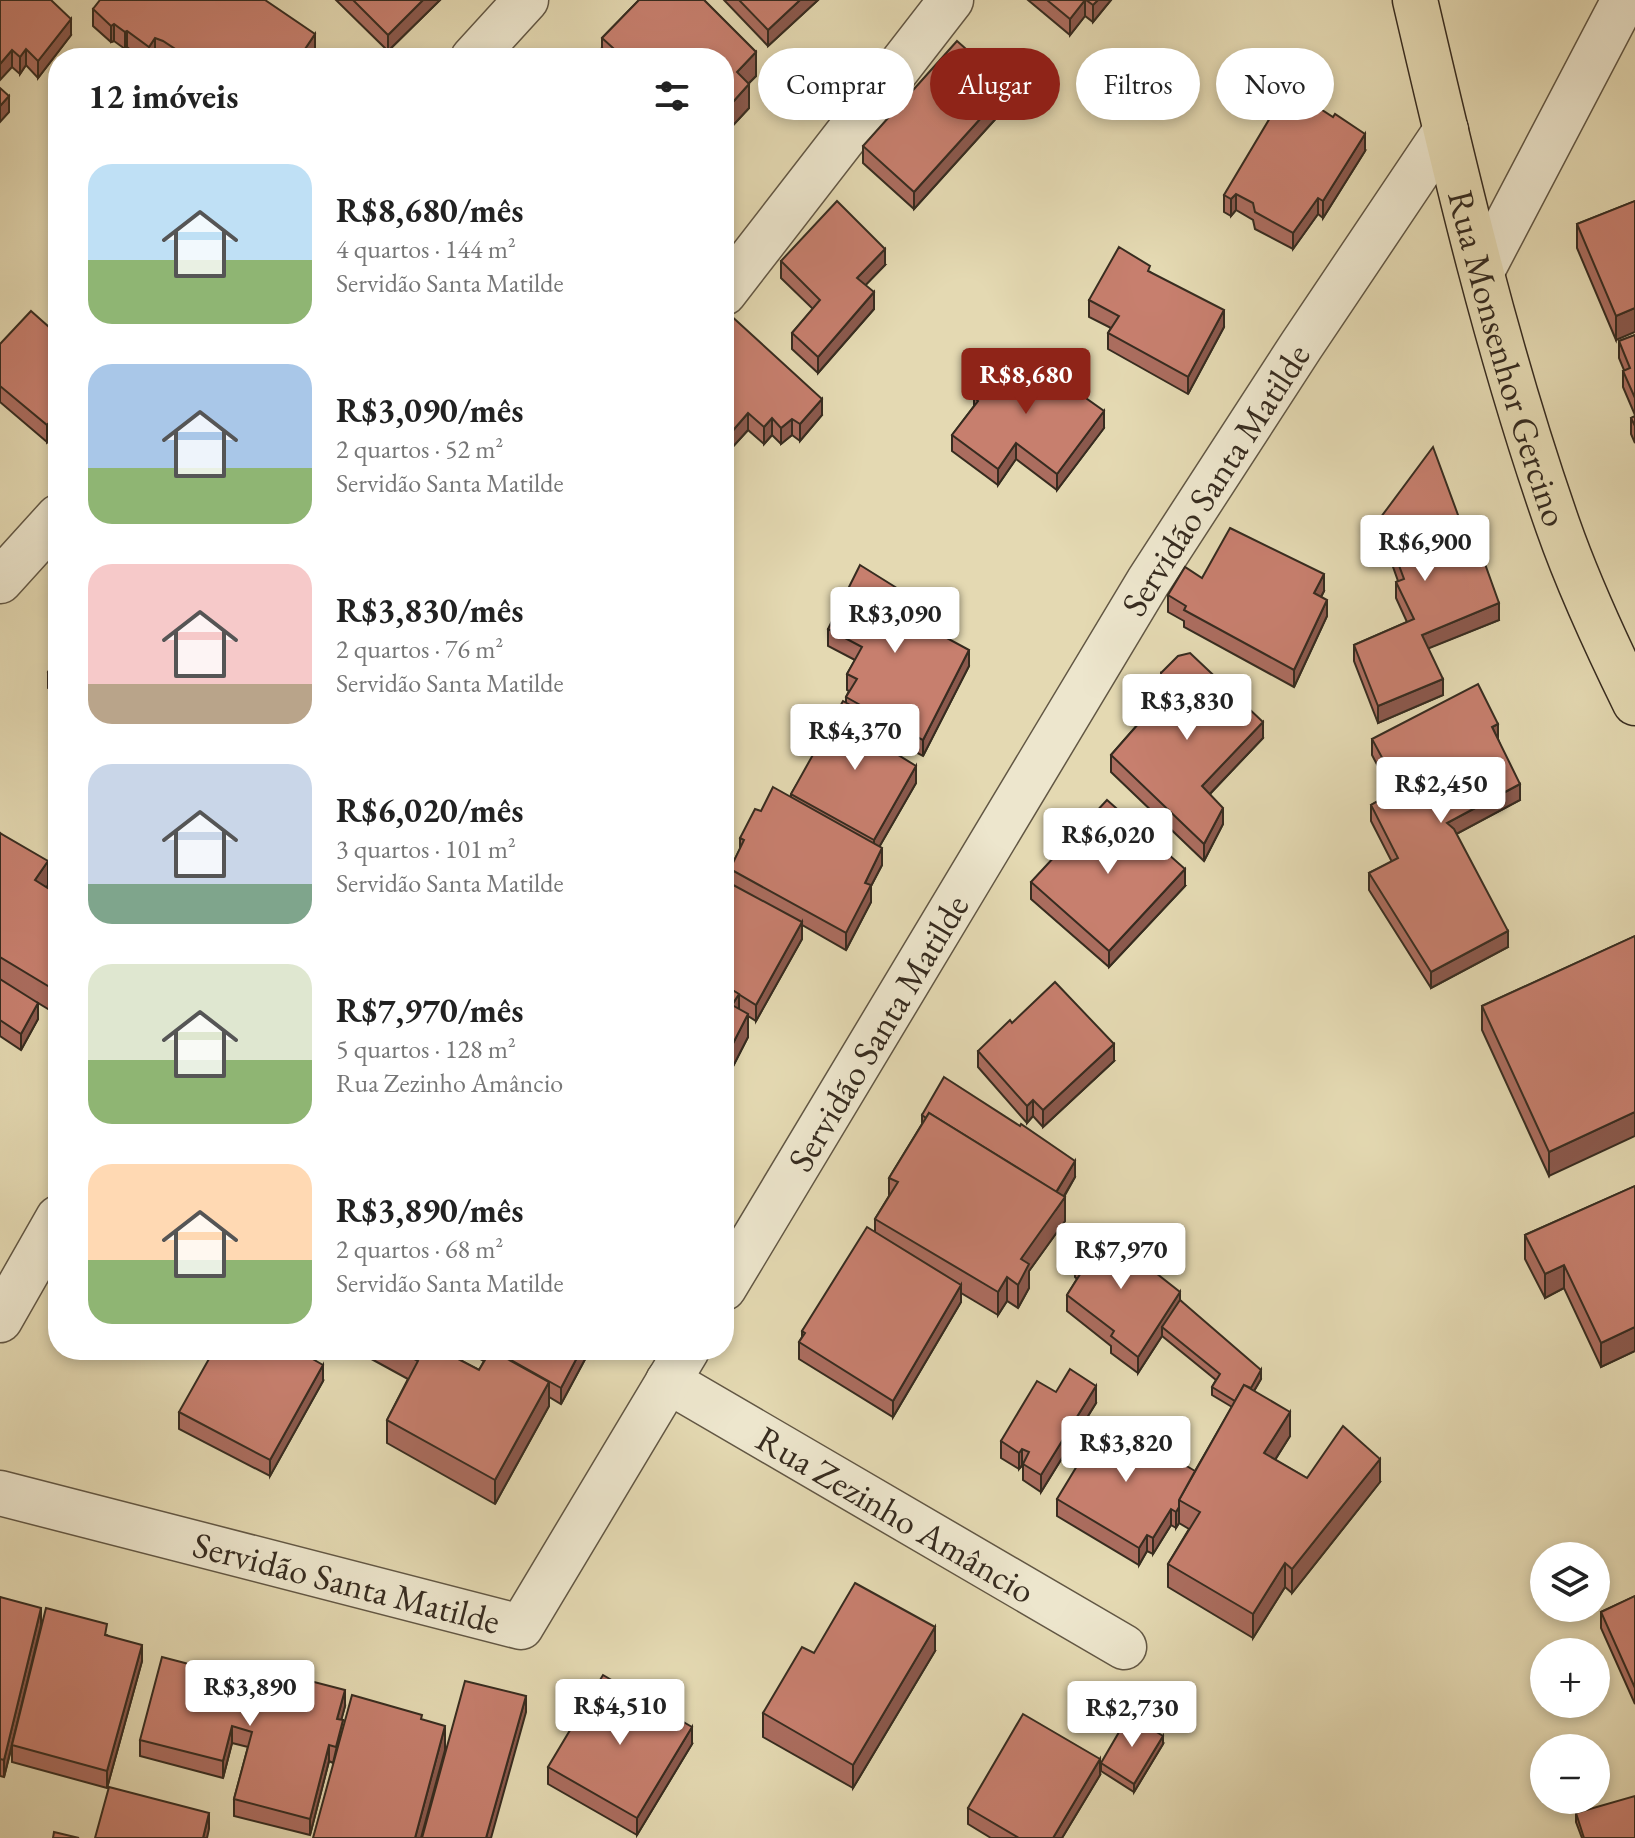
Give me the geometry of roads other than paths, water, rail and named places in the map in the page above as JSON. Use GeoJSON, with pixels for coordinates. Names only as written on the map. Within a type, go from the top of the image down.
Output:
{"type":"FeatureCollection","features":[{"type":"Feature","properties":{"kind":"main road","name":"Rua Monsenhor Gercino"},"geometry":{"type":"LineString","coordinates":[[1415,0],[1482,271],[1527,432],[1559,529],[1635,703]]}},
{"type":"Feature","properties":{"kind":"street"},"geometry":{"type":"LineString","coordinates":[[482,48],[526,0]]}},
{"type":"Feature","properties":{"kind":"street"},"geometry":{"type":"LineString","coordinates":[[734,280],[951,0]]}},
{"type":"Feature","properties":{"kind":"street"},"geometry":{"type":"LineString","coordinates":[[1482,271],[1624,0]]}},
{"type":"Feature","properties":{"kind":"street","name":"Servidão Santa Matilde"},"geometry":{"type":"LineString","coordinates":[[734,1271],[1148,582],[1446,130]]}},
{"type":"Feature","properties":{"kind":"street"},"geometry":{"type":"LineString","coordinates":[[0,581],[48,528]]}},
{"type":"Feature","properties":{"kind":"street"},"geometry":{"type":"LineString","coordinates":[[0,1320],[48,1236]]}},
{"type":"Feature","properties":{"kind":"street","name":"Servidão Santa Matilde"},"geometry":{"type":"LineString","coordinates":[[0,1493],[521,1627],[678,1366]]}},
{"type":"Feature","properties":{"kind":"street","name":"Rua Zezinho Amâncio"},"geometry":{"type":"LineString","coordinates":[[678,1366],[1124,1647]]}}]}
